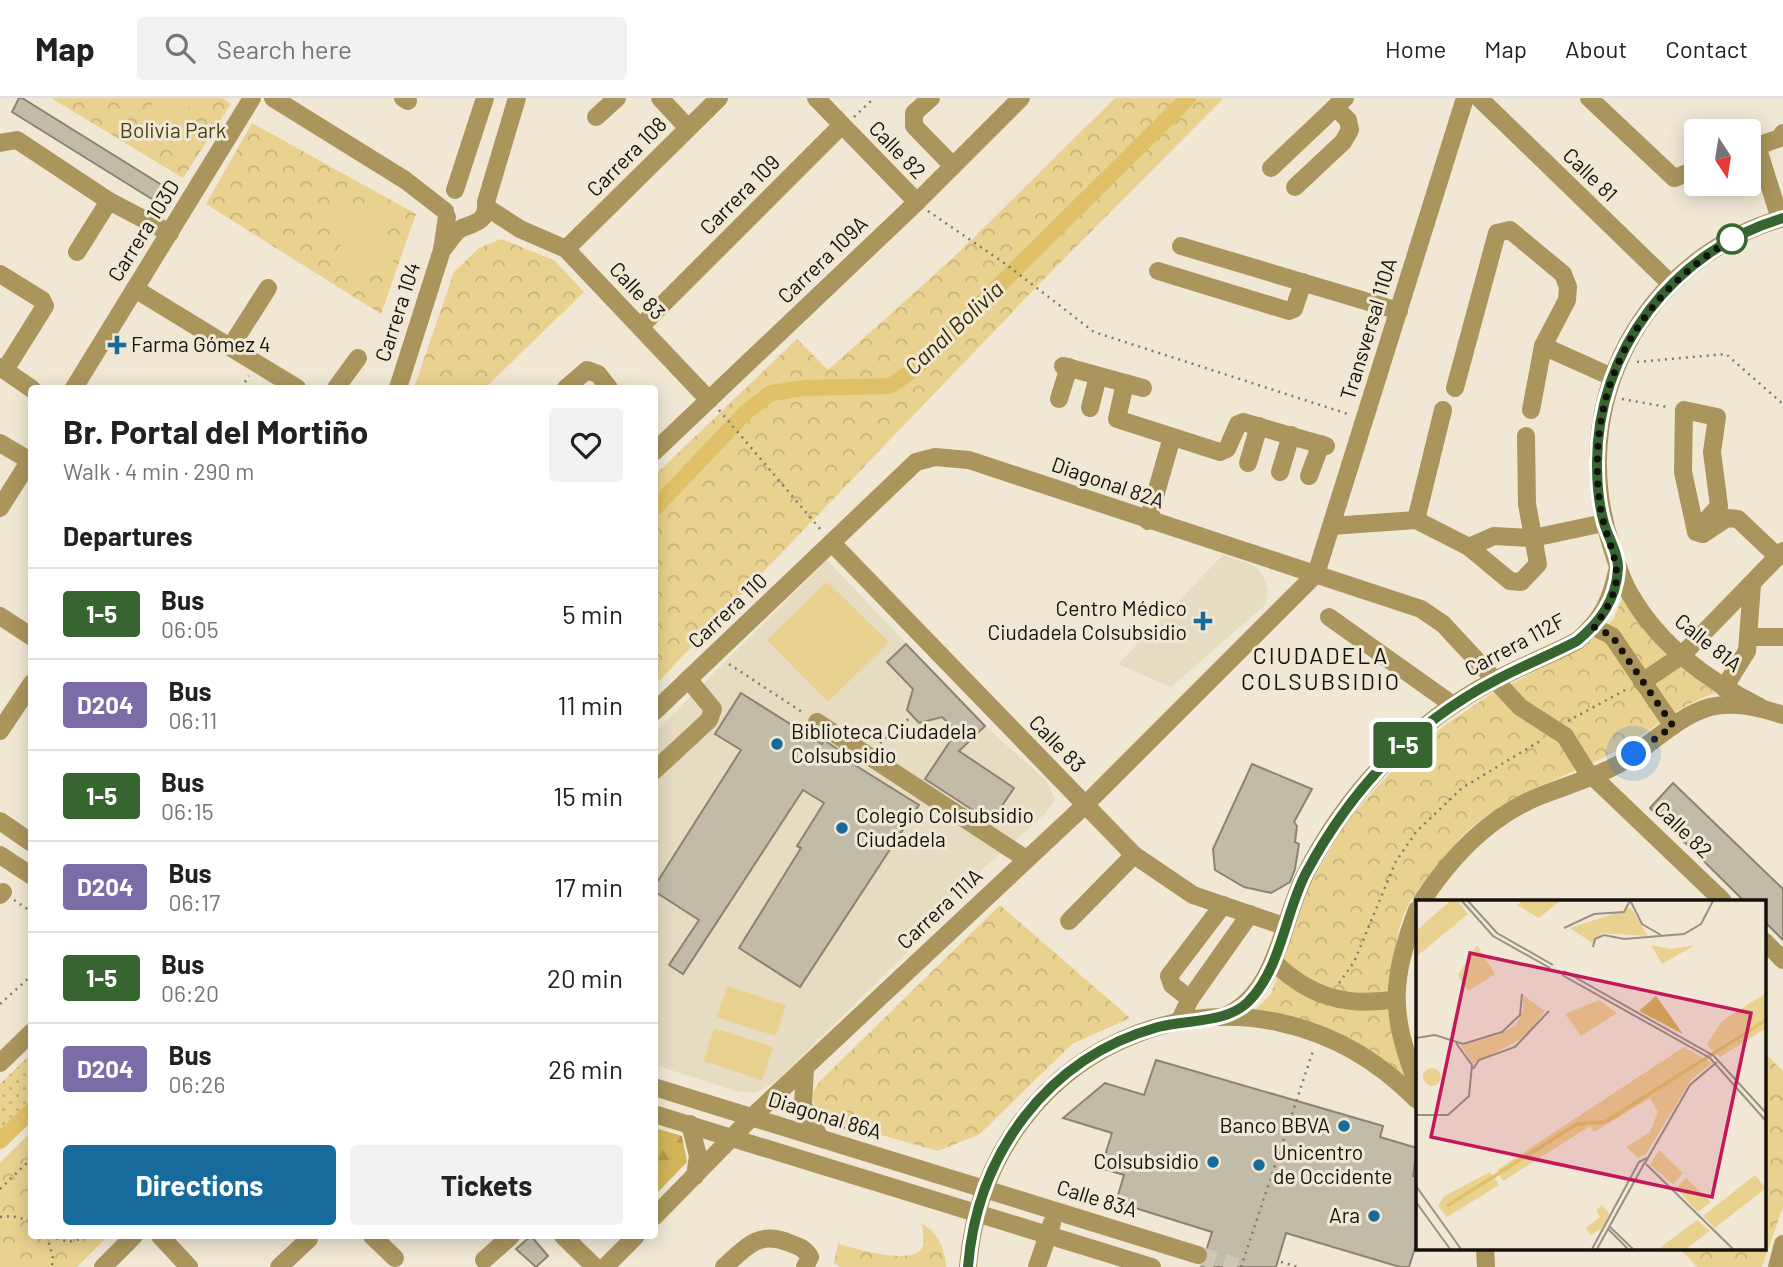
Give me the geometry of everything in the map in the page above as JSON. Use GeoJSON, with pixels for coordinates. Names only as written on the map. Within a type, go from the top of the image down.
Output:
{"type":"FeatureCollection","features":[{"type":"Feature","properties":{"kind":"street","name":"Carrera 103D"},"geometry":{"type":"LineString","coordinates":[[76,385],[252,98]]}},
{"type":"Feature","properties":{"kind":"street"},"geometry":{"type":"LineString","coordinates":[[273,98],[405,180],[456,221]]}},
{"type":"Feature","properties":{"kind":"street"},"geometry":{"type":"LineString","coordinates":[[456,221],[452,192],[485,98]]}},
{"type":"Feature","properties":{"kind":"street","name":"Carrera 104"},"geometry":{"type":"LineString","coordinates":[[399,385],[442,250],[456,221],[482,219],[517,98]]}},
{"type":"Feature","properties":{"kind":"street"},"geometry":{"type":"LineString","coordinates":[[596,117],[617,98]]}},
{"type":"Feature","properties":{"kind":"street"},"geometry":{"type":"LineString","coordinates":[[660,98],[688,128]]}},
{"type":"Feature","properties":{"kind":"street","name":"Carrera 108"},"geometry":{"type":"LineString","coordinates":[[566,249],[719,98]]}},
{"type":"Feature","properties":{"kind":"street","name":"Calle 82"},"geometry":{"type":"LineString","coordinates":[[816,98],[917,202]]}},
{"type":"Feature","properties":{"kind":"street"},"geometry":{"type":"LineString","coordinates":[[931,98],[914,113],[914,126],[953,166]]}},
{"type":"Feature","properties":{"kind":"street","name":"Carrera 109A"},"geometry":{"type":"LineString","coordinates":[[658,448],[917,202],[1021,98]]}},
{"type":"Feature","properties":{"kind":"street","name":"Transversal 110A"},"geometry":{"type":"LineString","coordinates":[[1316,574],[1465,98]]}},
{"type":"Feature","properties":{"kind":"street","name":"Calle 81"},"geometry":{"type":"LineString","coordinates":[[1479,98],[1671,284]]}},
{"type":"Feature","properties":{"kind":"street"},"geometry":{"type":"LineString","coordinates":[[1589,98],[1674,178],[1684,174]]}},
{"type":"Feature","properties":{"kind":"street"},"geometry":{"type":"LineString","coordinates":[[1271,169],[1340,102],[1350,130],[1343,142],[1295,187]]}},
{"type":"Feature","properties":{"kind":"street","name":"Carrera 109"},"geometry":{"type":"LineString","coordinates":[[640,327],[842,125]]}},
{"type":"Feature","properties":{"kind":"street"},"geometry":{"type":"LineString","coordinates":[[1761,145],[1780,138],[1783,133]]}},
{"type":"Feature","properties":{"kind":"street"},"geometry":{"type":"LineString","coordinates":[[0,143],[17,140],[109,201],[170,233]]}},
{"type":"Feature","properties":{"kind":"street"},"geometry":{"type":"LineString","coordinates":[[1761,168],[1781,219]]}},
{"type":"Feature","properties":{"kind":"street"},"geometry":{"type":"LineString","coordinates":[[405,180],[452,192]]}},
{"type":"Feature","properties":{"kind":"street","name":"Calle 83"},"geometry":{"type":"LineString","coordinates":[[452,192],[473,188],[486,204],[520,229],[566,249],[709,400]]}},
{"type":"Feature","properties":{"kind":"street"},"geometry":{"type":"LineString","coordinates":[[77,252],[109,201]]}},
{"type":"Feature","properties":{"kind":"street","name":"Calle 81A"},"geometry":{"type":"LineString","coordinates":[[1760,707],[1724,688],[1681,656],[1644,615],[1629,592],[1618,567],[1604,523],[1597,465],[1606,396],[1614,371],[1637,327],[1671,284],[1710,252],[1732,239],[1781,219]]}},
{"type":"Feature","properties":{"kind":"street","name":"Calle 83"},"geometry":{"type":"LineString","coordinates":[[456,221],[520,229]]}},
{"type":"Feature","properties":{"kind":"street"},"geometry":{"type":"LineString","coordinates":[[1455,388],[1497,233],[1503,229],[1510,230],[1563,274],[1569,287],[1567,300],[1543,346],[1531,410]]}},
{"type":"Feature","properties":{"kind":"street"},"geometry":{"type":"LineString","coordinates":[[1181,246],[1399,311]]}},
{"type":"Feature","properties":{"kind":"street"},"geometry":{"type":"LineString","coordinates":[[1158,271],[1289,311],[1294,309],[1303,282]]}},
{"type":"Feature","properties":{"kind":"street"},"geometry":{"type":"LineString","coordinates":[[1,274],[42,300],[45,306],[2,368],[28,386]]}},
{"type":"Feature","properties":{"kind":"street"},"geometry":{"type":"LineString","coordinates":[[231,346],[268,288]]}},
{"type":"Feature","properties":{"kind":"street"},"geometry":{"type":"LineString","coordinates":[[135,289],[293,385]]}},
{"type":"Feature","properties":{"kind":"street"},"geometry":{"type":"LineString","coordinates":[[1543,346],[1614,371]]}},
{"type":"Feature","properties":{"kind":"street"},"geometry":{"type":"LineString","coordinates":[[339,385],[358,358]]}},
{"type":"Feature","properties":{"kind":"street"},"geometry":{"type":"LineString","coordinates":[[1059,399],[1066,366],[1143,388]]}},
{"type":"Feature","properties":{"kind":"street"},"geometry":{"type":"LineString","coordinates":[[570,385],[587,370],[598,374],[607,385]]}},
{"type":"Feature","properties":{"kind":"street"},"geometry":{"type":"LineString","coordinates":[[1090,408],[1098,376]]}},
{"type":"Feature","properties":{"kind":"street"},"geometry":{"type":"LineString","coordinates":[[1125,383],[1117,419],[1220,452],[1227,449],[1240,422],[1324,445],[1309,476]]}},
{"type":"Feature","properties":{"kind":"street"},"geometry":{"type":"LineString","coordinates":[[1416,520],[1443,410]]}},
{"type":"Feature","properties":{"kind":"street"},"geometry":{"type":"LineString","coordinates":[[1684,410],[1717,417],[1712,452],[1719,506],[1696,532],[1683,472],[1684,410]]}},
{"type":"Feature","properties":{"kind":"street"},"geometry":{"type":"LineString","coordinates":[[1248,463],[1259,426]]}},
{"type":"Feature","properties":{"kind":"street"},"geometry":{"type":"LineString","coordinates":[[1280,472],[1291,435]]}},
{"type":"Feature","properties":{"kind":"street"},"geometry":{"type":"LineString","coordinates":[[1331,526],[1416,520],[1469,547],[1510,581],[1521,582],[1538,564],[1525,482],[1525,436]]}},
{"type":"Feature","properties":{"kind":"street"},"geometry":{"type":"LineString","coordinates":[[1148,521],[1172,437]]}},
{"type":"Feature","properties":{"kind":"street"},"geometry":{"type":"LineString","coordinates":[[0,443],[28,458]]}},
{"type":"Feature","properties":{"kind":"street","name":"Diagonal 82A"},"geometry":{"type":"LineString","coordinates":[[832,543],[916,462],[935,457],[969,460],[1148,521],[1396,599]]}},
{"type":"Feature","properties":{"kind":"street"},"geometry":{"type":"LineString","coordinates":[[0,508],[28,465]]}},
{"type":"Feature","properties":{"kind":"street"},"geometry":{"type":"LineString","coordinates":[[1642,682],[1681,656],[1780,554],[1738,519],[1727,519],[1703,534],[1696,532]]}},
{"type":"Feature","properties":{"kind":"street"},"geometry":{"type":"LineString","coordinates":[[1469,547],[1494,536],[1533,538],[1604,523]]}},
{"type":"Feature","properties":{"kind":"street","name":"Calle 83"},"geometry":{"type":"LineString","coordinates":[[832,543],[1134,855],[1172,884],[1193,895],[1284,926]]}},
{"type":"Feature","properties":{"kind":"street","name":"Carrera 110"},"geometry":{"type":"LineString","coordinates":[[658,708],[832,543]]}},
{"type":"Feature","properties":{"kind":"street","name":"Carrera 112F"},"geometry":{"type":"LineString","coordinates":[[1223,1017],[1238,1011],[1262,986],[1284,926],[1316,855],[1357,794],[1388,758],[1453,705],[1497,679],[1577,641],[1594,627],[1606,610],[1618,567]]}},
{"type":"Feature","properties":{"kind":"street","name":"Carrera 111A"},"geometry":{"type":"LineString","coordinates":[[658,1213],[752,1117],[1084,806],[1316,574]]}},
{"type":"Feature","properties":{"kind":"street"},"geometry":{"type":"LineString","coordinates":[[1724,688],[1747,651],[1752,585]]}},
{"type":"Feature","properties":{"kind":"street","name":"Calle 82"},"geometry":{"type":"LineString","coordinates":[[1396,599],[1433,617],[1497,679],[1530,716],[1565,736],[1593,777],[1722,900]]}},
{"type":"Feature","properties":{"kind":"street"},"geometry":{"type":"LineString","coordinates":[[0,616],[28,634]]}},
{"type":"Feature","properties":{"kind":"street"},"geometry":{"type":"LineString","coordinates":[[1329,617],[1453,705]]}},
{"type":"Feature","properties":{"kind":"street"},"geometry":{"type":"LineString","coordinates":[[1594,627],[1612,636],[1673,726]]}},
{"type":"Feature","properties":{"kind":"street"},"geometry":{"type":"LineString","coordinates":[[1750,636],[1783,637]]}},
{"type":"Feature","properties":{"kind":"street"},"geometry":{"type":"LineString","coordinates":[[658,767],[709,720],[713,709],[688,679]]}},
{"type":"Feature","properties":{"kind":"street"},"geometry":{"type":"LineString","coordinates":[[0,731],[28,689]]}},
{"type":"Feature","properties":{"kind":"street"},"geometry":{"type":"LineString","coordinates":[[1423,900],[1444,869],[1487,827],[1538,797],[1593,777],[1620,763],[1673,726],[1711,707],[1760,707],[1783,715]]}},
{"type":"Feature","properties":{"kind":"street"},"geometry":{"type":"LineString","coordinates":[[817,722],[1026,859]]}},
{"type":"Feature","properties":{"kind":"street"},"geometry":{"type":"LineString","coordinates":[[0,821],[28,840]]}},
{"type":"Feature","properties":{"kind":"street"},"geometry":{"type":"LineString","coordinates":[[0,855],[28,873]]}},
{"type":"Feature","properties":{"kind":"street"},"geometry":{"type":"LineString","coordinates":[[1069,921],[1134,855]]}},
{"type":"Feature","properties":{"kind":"street"},"geometry":{"type":"LineString","coordinates":[[1190,999],[1172,985],[1169,976],[1223,905]]}},
{"type":"Feature","properties":{"kind":"street"},"geometry":{"type":"LineString","coordinates":[[1416,913],[1400,957],[1396,999],[1407,1057],[1416,1080]]}},
{"type":"Feature","properties":{"kind":"street"},"geometry":{"type":"LineString","coordinates":[[1179,1022],[1190,999],[1250,915]]}},
{"type":"Feature","properties":{"kind":"street"},"geometry":{"type":"LineString","coordinates":[[1766,943],[1783,960]]}},
{"type":"Feature","properties":{"kind":"street"},"geometry":{"type":"LineString","coordinates":[[1273,961],[1289,977],[1329,998],[1351,1003],[1396,999]]}},
{"type":"Feature","properties":{"kind":"street"},"geometry":{"type":"LineString","coordinates":[[968,1267],[975,1213],[1001,1147],[1027,1111],[1058,1079],[1095,1053],[1135,1034],[1179,1022],[1223,1017],[1272,1021],[1318,1033],[1359,1052],[1397,1079],[1416,1099]]}},
{"type":"Feature","properties":{"kind":"street"},"geometry":{"type":"LineString","coordinates":[[0,1063],[28,1036]]}},
{"type":"Feature","properties":{"kind":"street"},"geometry":{"type":"LineString","coordinates":[[804,1068],[803,1105],[809,1122],[820,1138]]}},
{"type":"Feature","properties":{"kind":"street","name":"Diagonal 86A"},"geometry":{"type":"LineString","coordinates":[[658,1088],[983,1188]]}},
{"type":"Feature","properties":{"kind":"street"},"geometry":{"type":"LineString","coordinates":[[658,1115],[1152,1267]]}},
{"type":"Feature","properties":{"kind":"street"},"geometry":{"type":"LineString","coordinates":[[690,1124],[698,1156],[695,1176]]}},
{"type":"Feature","properties":{"kind":"street","name":"Calle 83A"},"geometry":{"type":"LineString","coordinates":[[983,1188],[1057,1210],[1195,1258]]}},
{"type":"Feature","properties":{"kind":"street"},"geometry":{"type":"LineString","coordinates":[[1037,1267],[1057,1210]]}},
{"type":"Feature","properties":{"kind":"street"},"geometry":{"type":"LineString","coordinates":[[724,1267],[751,1242],[772,1237],[805,1248],[810,1256],[805,1267]]}},
{"type":"Feature","properties":{"kind":"street"},"geometry":{"type":"LineString","coordinates":[[103,1267],[131,1239]]}},
{"type":"Feature","properties":{"kind":"street"},"geometry":{"type":"LineString","coordinates":[[163,1239],[189,1267]]}},
{"type":"Feature","properties":{"kind":"street"},"geometry":{"type":"LineString","coordinates":[[279,1267],[309,1239]]}},
{"type":"Feature","properties":{"kind":"street"},"geometry":{"type":"LineString","coordinates":[[375,1239],[395,1258]]}},
{"type":"Feature","properties":{"kind":"street"},"geometry":{"type":"LineString","coordinates":[[484,1260],[508,1239]]}},
{"type":"Feature","properties":{"kind":"street"},"geometry":{"type":"LineString","coordinates":[[566,1239],[595,1267]]}},
{"type":"Feature","properties":{"kind":"street"},"geometry":{"type":"LineString","coordinates":[[605,1267],[633,1239]]}},
{"type":"Feature","properties":{"kind":"street"},"geometry":{"type":"LineString","coordinates":[[1777,1267],[1783,1244]]}},
{"type":"Feature","properties":{"kind":"path"},"geometry":{"type":"LineString","coordinates":[[842,125],[874,98]]}},
{"type":"Feature","properties":{"kind":"path"},"geometry":{"type":"LineString","coordinates":[[917,202],[1007,265],[1021,279],[1094,332],[1365,420]]}},
{"type":"Feature","properties":{"kind":"path"},"geometry":{"type":"LineString","coordinates":[[1614,371],[1726,354],[1783,404]]}},
{"type":"Feature","properties":{"kind":"path"},"geometry":{"type":"LineString","coordinates":[[1606,396],[1684,410]]}},
{"type":"Feature","properties":{"kind":"path"},"geometry":{"type":"LineString","coordinates":[[726,417],[832,543]]}},
{"type":"Feature","properties":{"kind":"path"},"geometry":{"type":"LineString","coordinates":[[714,655],[817,722]]}},
{"type":"Feature","properties":{"kind":"path"},"geometry":{"type":"LineString","coordinates":[[867,755],[912,716]]}},
{"type":"Feature","properties":{"kind":"path"},"geometry":{"type":"LineString","coordinates":[[0,1004],[28,979]]}},
{"type":"Feature","properties":{"kind":"path"},"geometry":{"type":"LineString","coordinates":[[0,1189],[28,1162]]}},
{"type":"Feature","properties":{"kind":"path"},"geometry":{"type":"LineString","coordinates":[[0,1217],[12,1216],[28,1220]]}},
{"type":"Feature","properties":{"kind":"path"},"geometry":{"type":"LineString","coordinates":[[50,1239],[52,1267]]}},
{"type":"Feature","properties":{"kind":"path"},"geometry":{"type":"LineString","coordinates":[[58,1239],[68,1242],[80,1239]]}},
{"type":"Feature","properties":{"kind":"path"},"geometry":{"type":"LineString","coordinates":[[1281,1262],[1298,1267]]}},
{"type":"Feature","properties":{"kind":"shaded area","name":"Centro Médico Ciudadela Colsubsidio"},"geometry":{"type":"Polygon","coordinates":[[[1223,555],[1255,566],[1263,575],[1268,591],[1265,605],[1171,687],[1118,664],[1223,555]]]}},
{"type":"Feature","properties":{"kind":"shaded area","name":"Colegio Colsubsidio Ciudadela"},"geometry":{"type":"Polygon","coordinates":[[[827,560],[985,726],[1047,781],[1055,800],[1044,815],[911,932],[921,939],[775,1082],[756,1093],[735,1091],[658,1066],[658,729],[827,560]]]}},
{"type":"Feature","properties":{"kind":"green space","name":"Bolivia Park"},"geometry":{"type":"Polygon","coordinates":[[[51,98],[222,98],[231,104],[183,178],[51,98]]]}},
{"type":"Feature","properties":{"kind":"green space"},"geometry":{"type":"Polygon","coordinates":[[[152,98],[189,98],[188,146],[150,145],[152,98]]]}},
{"type":"Feature","properties":{"kind":"green space"},"geometry":{"type":"Polygon","coordinates":[[[1115,98],[1224,98],[1044,279],[658,682],[658,472],[797,339],[828,370],[955,256],[1115,98]]]}},
{"type":"Feature","properties":{"kind":"green space"},"geometry":{"type":"Polygon","coordinates":[[[252,123],[416,214],[381,314],[206,204],[252,123]]]}},
{"type":"Feature","properties":{"kind":"green space"},"geometry":{"type":"Polygon","coordinates":[[[378,202],[394,265],[348,276],[332,213],[378,202]]]}},
{"type":"Feature","properties":{"kind":"green space"},"geometry":{"type":"Polygon","coordinates":[[[501,239],[554,260],[584,292],[488,385],[415,385],[454,272],[479,248],[501,239]]]}},
{"type":"Feature","properties":{"kind":"green space"},"geometry":{"type":"Polygon","coordinates":[[[827,582],[889,642],[828,702],[767,640],[827,582]]]}},
{"type":"Feature","properties":{"kind":"green space"},"geometry":{"type":"Polygon","coordinates":[[[1622,598],[1641,627],[1664,652],[1689,674],[1717,693],[1677,711],[1629,744],[1597,761],[1496,809],[1462,836],[1427,878],[1402,920],[1391,981],[1391,1024],[1410,1082],[1374,1055],[1317,1025],[1297,1019],[1252,1013],[1271,994],[1309,887],[1344,825],[1377,787],[1414,748],[1451,721],[1491,694],[1580,649],[1601,633],[1614,618],[1622,598]]]}},
{"type":"Feature","properties":{"kind":"green space"},"geometry":{"type":"Polygon","coordinates":[[[1000,905],[1130,1018],[1072,1044],[980,1134],[938,1151],[828,1120],[815,1108],[812,1094],[819,1082],[1000,905]]]}},
{"type":"Feature","properties":{"kind":"green space"},"geometry":{"type":"Polygon","coordinates":[[[727,986],[786,1005],[776,1036],[717,1017],[727,986]]]}},
{"type":"Feature","properties":{"kind":"green space"},"geometry":{"type":"Polygon","coordinates":[[[714,1028],[773,1047],[762,1080],[704,1061],[714,1028]]]}},
{"type":"Feature","properties":{"kind":"green space"},"geometry":{"type":"Polygon","coordinates":[[[1766,1054],[1783,1071],[1783,1207],[1762,1267],[1697,1267],[1681,1250],[1766,1250],[1766,1054]]]}},
{"type":"Feature","properties":{"kind":"green space"},"geometry":{"type":"Polygon","coordinates":[[[28,1057],[28,1124],[0,1150],[0,1084],[28,1057]]]}},
{"type":"Feature","properties":{"kind":"green space"},"geometry":{"type":"Polygon","coordinates":[[[658,1129],[682,1136],[687,1162],[658,1192],[658,1129]]]}},
{"type":"Feature","properties":{"kind":"green space"},"geometry":{"type":"Polygon","coordinates":[[[28,1135],[28,1239],[105,1239],[77,1267],[0,1267],[0,1163],[28,1135]]]}},
{"type":"Feature","properties":{"kind":"green space"},"geometry":{"type":"Polygon","coordinates":[[[922,1224],[928,1227],[940,1242],[946,1267],[840,1267],[834,1263],[838,1244],[885,1255],[909,1255],[918,1252],[924,1244],[922,1224]]]}},
{"type":"Feature","properties":{"kind":"building"},"geometry":{"type":"Polygon","coordinates":[[[19,98],[165,187],[155,201],[12,112],[19,98]]]}},
{"type":"Feature","properties":{"kind":"building"},"geometry":{"type":"Polygon","coordinates":[[[906,644],[985,726],[959,751],[1014,788],[991,822],[925,779],[957,731],[942,717],[919,723],[907,710],[913,689],[887,662],[906,644]]]}},
{"type":"Feature","properties":{"kind":"building"},"geometry":{"type":"Polygon","coordinates":[[[741,693],[822,744],[824,740],[839,750],[837,754],[919,805],[800,987],[739,948],[801,848],[797,846],[824,803],[803,790],[683,974],[669,965],[699,920],[658,894],[658,881],[741,750],[715,734],[741,693]]]}},
{"type":"Feature","properties":{"kind":"building"},"geometry":{"type":"Polygon","coordinates":[[[1252,764],[1312,789],[1294,822],[1297,826],[1295,842],[1299,844],[1290,882],[1271,893],[1244,887],[1215,870],[1213,849],[1252,764]]]}},
{"type":"Feature","properties":{"kind":"building"},"geometry":{"type":"Polygon","coordinates":[[[1673,783],[1783,889],[1783,940],[1766,923],[1766,900],[1743,900],[1650,808],[1673,783]]]}},
{"type":"Feature","properties":{"kind":"building","name":"Unicentro de Occidente"},"geometry":{"type":"Polygon","coordinates":[[[1156,1060],[1383,1126],[1380,1137],[1416,1148],[1413,1176],[1416,1177],[1416,1244],[1409,1267],[1400,1267],[1286,1233],[1276,1267],[1201,1267],[1209,1259],[1207,1248],[1212,1232],[1116,1202],[1124,1175],[1101,1168],[1112,1133],[1063,1118],[1105,1083],[1144,1095],[1156,1060]]]}},
{"type":"Feature","properties":{"kind":"building"},"geometry":{"type":"Polygon","coordinates":[[[528,1239],[534,1239],[548,1256],[536,1267],[516,1249],[528,1239]]]}},
{"type":"Feature","properties":{"kind":"waterway","name":"Canal Bolivia"},"geometry":{"type":"LineString","coordinates":[[658,505],[746,412],[771,393],[804,388],[890,386],[915,369],[1188,98]]}},
{"type":"Feature","properties":{"kind":"waterway","name":"Canal Bolivia"},"geometry":{"type":"LineString","coordinates":[[0,1141],[28,1114]]}},
{"type":"Feature","properties":{"kind":"tunnel"},"geometry":{"type":"LineString","coordinates":[[1198,1255],[1237,1267]]}},
{"type":"Feature","properties":{"kind":"bus line","name":"1-5"},"geometry":{"type":"LineString","coordinates":[[968,1267],[975,1213],[1001,1147],[1027,1111],[1058,1079],[1095,1053],[1135,1034],[1179,1022],[1223,1017],[1238,1011],[1262,986],[1304,877],[1316,855],[1357,794],[1388,758],[1428,723],[1459,701],[1497,679],[1577,641],[1594,627],[1613,594],[1618,567],[1599,500],[1597,465],[1599,430],[1606,396],[1617,365],[1631,336],[1650,309],[1690,267],[1732,239],[1783,218]]}},
{"type":"Feature","properties":{"kind":"place","name":"Farma Gómez 4"},"geometry":{"type":"Point","coordinates":[117,345]}},
{"type":"Feature","properties":{"kind":"place","name":"Centro Médico Ciudadela Colsubsidio"},"geometry":{"type":"Point","coordinates":[1203,621]}},
{"type":"Feature","properties":{"kind":"place","name":"Biblioteca Ciudadela Colsubsidio"},"geometry":{"type":"Point","coordinates":[777,744]}},
{"type":"Feature","properties":{"kind":"place","name":"Colegio Colsubsidio Ciudadela"},"geometry":{"type":"Point","coordinates":[842,828]}},
{"type":"Feature","properties":{"kind":"place","name":"Banco BBVA"},"geometry":{"type":"Point","coordinates":[1344,1126]}},
{"type":"Feature","properties":{"kind":"place","name":"Colsubsidio"},"geometry":{"type":"Point","coordinates":[1213,1162]}},
{"type":"Feature","properties":{"kind":"place","name":"Unicentro de Occidente"},"geometry":{"type":"Point","coordinates":[1259,1165]}},
{"type":"Feature","properties":{"kind":"place","name":"Ara"},"geometry":{"type":"Point","coordinates":[1374,1216]}},
{"type":"Feature","properties":{"kind":"district","name":"CIUDADELA COLSUBSIDIO"},"geometry":{"type":"Point","coordinates":[1321,669]}},
{"type":"Feature","properties":{"kind":"route"},"geometry":{"type":"LineString","coordinates":[[1634,754],[1673,726],[1612,636],[1603,629],[1594,627],[1613,594],[1618,567],[1599,500],[1599,430],[1612,377],[1631,336],[1671,284],[1710,252],[1732,239]]}}]}
